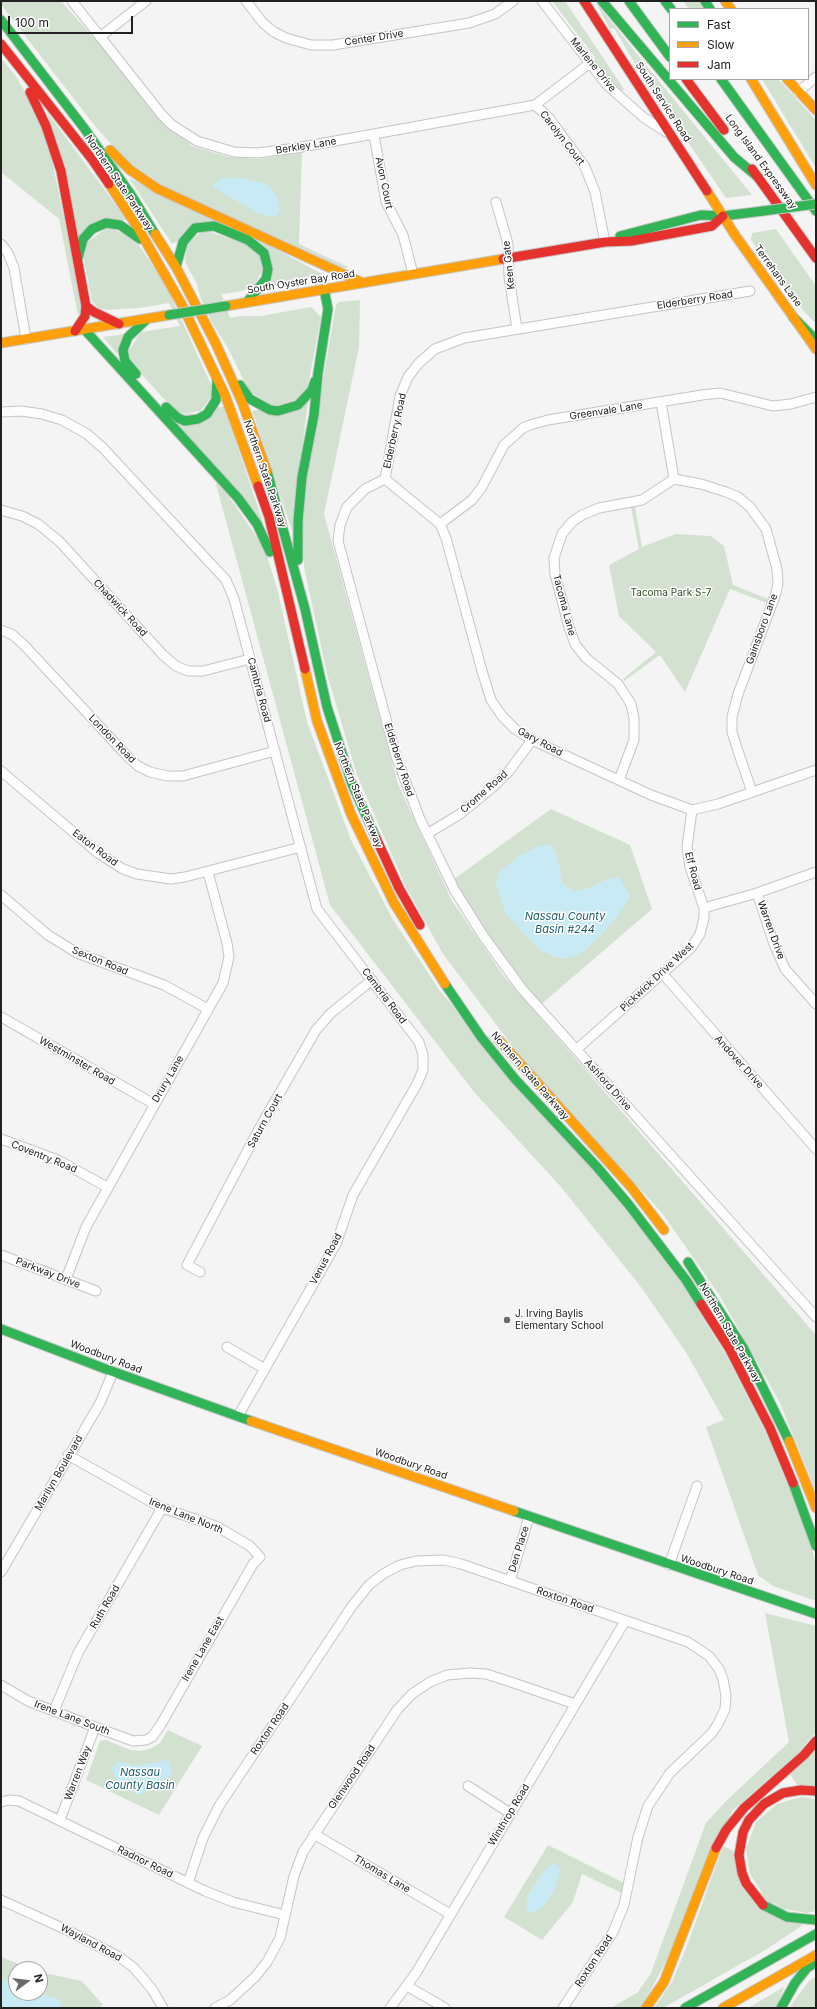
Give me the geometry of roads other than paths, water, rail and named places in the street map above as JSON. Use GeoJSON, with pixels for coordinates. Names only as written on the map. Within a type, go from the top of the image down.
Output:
{"type":"FeatureCollection","features":[{"type":"Feature","properties":{"kind":"main road","name":"South Service Road"},"geometry":{"type":"LineString","coordinates":[[584,1],[723,216]]}},
{"type":"Feature","properties":{"kind":"main road"},"geometry":{"type":"LineString","coordinates":[[602,1],[734,158],[759,178]]}},
{"type":"Feature","properties":{"kind":"main road"},"geometry":{"type":"LineString","coordinates":[[629,1],[669,55]]}},
{"type":"Feature","properties":{"kind":"main road","name":"Northern State Parkway"},"geometry":{"type":"LineString","coordinates":[[1,20],[84,128],[132,196],[176,267],[216,344],[242,402],[268,473],[302,597],[327,707],[352,784],[399,888],[424,931]]}},
{"type":"Feature","properties":{"kind":"main road","name":"Northern State Parkway"},"geometry":{"type":"LineString","coordinates":[[1,44],[91,158],[138,228],[182,305],[217,378],[240,433],[269,517],[317,721],[351,814],[394,903],[437,973],[481,1037],[515,1079],[597,1167],[629,1205],[686,1280],[729,1348],[770,1428],[791,1476],[816,1546]]}},
{"type":"Feature","properties":{"kind":"main road"},"geometry":{"type":"LineString","coordinates":[[17,66],[46,126],[56,152],[86,306],[85,316],[80,330],[221,479],[249,512],[270,551],[287,597]]}},
{"type":"Feature","properties":{"kind":"main road","name":"Long Island Expressway"},"geometry":{"type":"LineString","coordinates":[[687,80],[816,258]]}},
{"type":"Feature","properties":{"kind":"main road","name":"Long Island Expressway"},"geometry":{"type":"LineString","coordinates":[[722,80],[816,211]]}},
{"type":"Feature","properties":{"kind":"main road"},"geometry":{"type":"LineString","coordinates":[[752,80],[816,185]]}},
{"type":"Feature","properties":{"kind":"main road"},"geometry":{"type":"LineString","coordinates":[[788,80],[816,110]]}},
{"type":"Feature","properties":{"kind":"main road"},"geometry":{"type":"LineString","coordinates":[[84,128],[130,170],[158,189],[336,272],[363,283]]}},
{"type":"Feature","properties":{"kind":"main road","name":"South Oyster Bay Road"},"geometry":{"type":"LineString","coordinates":[[605,242],[630,232],[701,214],[723,216],[816,204]]}},
{"type":"Feature","properties":{"kind":"main road","name":"South Oyster Bay Road"},"geometry":{"type":"LineString","coordinates":[[1,343],[605,242],[631,241],[712,226],[723,216]]}},
{"type":"Feature","properties":{"kind":"main road","name":"Terrehans Lane"},"geometry":{"type":"LineString","coordinates":[[723,216],[816,349]]}},
{"type":"Feature","properties":{"kind":"main road"},"geometry":{"type":"LineString","coordinates":[[78,260],[83,239],[92,229],[106,223],[120,225],[130,230],[152,254]]}},
{"type":"Feature","properties":{"kind":"main road"},"geometry":{"type":"LineString","coordinates":[[176,267],[183,242],[195,228],[202,226],[214,226],[248,240],[255,244],[264,253],[268,269],[266,280],[257,293],[247,302]]}},
{"type":"Feature","properties":{"kind":"main road"},"geometry":{"type":"LineString","coordinates":[[302,597],[298,565],[298,521],[302,477],[314,415],[318,374],[328,309],[324,289]]}},
{"type":"Feature","properties":{"kind":"main road"},"geometry":{"type":"LineString","coordinates":[[86,306],[94,312],[119,324]]}},
{"type":"Feature","properties":{"kind":"main road"},"geometry":{"type":"LineString","coordinates":[[793,317],[816,340]]}},
{"type":"Feature","properties":{"kind":"main road"},"geometry":{"type":"LineString","coordinates":[[147,319],[128,338],[125,343],[124,356],[128,366],[178,418],[185,421],[198,419],[207,414],[216,400],[217,378]]}},
{"type":"Feature","properties":{"kind":"main road"},"geometry":{"type":"LineString","coordinates":[[216,344],[250,399],[270,410],[288,410],[298,405],[312,390],[318,374]]}},
{"type":"Feature","properties":{"kind":"main road","name":"Northern State Parkway"},"geometry":{"type":"LineString","coordinates":[[492,1032],[530,1077],[631,1187],[672,1240]]}},
{"type":"Feature","properties":{"kind":"main road","name":"Northern State Parkway"},"geometry":{"type":"LineString","coordinates":[[681,1253],[703,1284],[757,1374],[794,1452],[816,1508]]}},
{"type":"Feature","properties":{"kind":"main road","name":"Woodbury Road"},"geometry":{"type":"LineString","coordinates":[[1,1329],[113,1372],[238,1416],[669,1565],[816,1614]]}},
{"type":"Feature","properties":{"kind":"main road"},"geometry":{"type":"LineString","coordinates":[[646,2008],[667,1976],[718,1844],[726,1830],[744,1808],[804,1755],[816,1742]]}},
{"type":"Feature","properties":{"kind":"main road"},"geometry":{"type":"LineString","coordinates":[[816,1791],[801,1790],[783,1793],[764,1804],[749,1820],[743,1832],[739,1855],[742,1873],[746,1883],[762,1904],[787,1917],[816,1920]]}},
{"type":"Feature","properties":{"kind":"main road"},"geometry":{"type":"LineString","coordinates":[[685,2008],[816,1934]]}},
{"type":"Feature","properties":{"kind":"main road"},"geometry":{"type":"LineString","coordinates":[[723,2008],[816,1955]]}},
{"type":"Feature","properties":{"kind":"main road"},"geometry":{"type":"LineString","coordinates":[[781,2008],[795,1983],[807,1968],[816,1962]]}},
{"type":"Feature","properties":{"kind":"street","name":"Berkley Lane"},"geometry":{"type":"LineString","coordinates":[[72,1],[162,115],[185,134],[213,147],[234,152],[258,153],[374,135],[535,105],[590,64]]}},
{"type":"Feature","properties":{"kind":"street"},"geometry":{"type":"LineString","coordinates":[[100,37],[146,1]]}},
{"type":"Feature","properties":{"kind":"street","name":"Center Drive"},"geometry":{"type":"LineString","coordinates":[[246,1],[264,23],[274,32],[286,38],[311,45],[333,45],[469,23],[495,14],[513,1]]}},
{"type":"Feature","properties":{"kind":"street","name":"Marlene Drive"},"geometry":{"type":"LineString","coordinates":[[542,1],[590,64],[618,97],[643,117],[671,135]]}},
{"type":"Feature","properties":{"kind":"street"},"geometry":{"type":"LineString","coordinates":[[798,92],[816,77]]}},
{"type":"Feature","properties":{"kind":"street","name":"Carolyn Court"},"geometry":{"type":"LineString","coordinates":[[535,105],[549,118],[586,167],[595,192],[605,242]]}},
{"type":"Feature","properties":{"kind":"street","name":"Avon Court"},"geometry":{"type":"LineString","coordinates":[[374,135],[386,202],[403,235],[413,274]]}},
{"type":"Feature","properties":{"kind":"street","name":"Keen Gate"},"geometry":{"type":"LineString","coordinates":[[496,202],[505,231],[517,329]]}},
{"type":"Feature","properties":{"kind":"street"},"geometry":{"type":"LineString","coordinates":[[1,244],[8,253],[14,268],[26,339]]}},
{"type":"Feature","properties":{"kind":"street","name":"Elderberry Road"},"geometry":{"type":"LineString","coordinates":[[427,834],[409,792],[396,756],[338,541],[340,525],[347,506],[365,489],[385,479],[400,396],[408,377],[419,363],[435,349],[454,340],[750,291]]}},
{"type":"Feature","properties":{"kind":"street","name":"Greenvale Lane"},"geometry":{"type":"LineString","coordinates":[[440,524],[472,500],[482,487],[504,446],[523,428],[548,420],[720,393],[773,406],[791,404],[816,397]]}},
{"type":"Feature","properties":{"kind":"street"},"geometry":{"type":"LineString","coordinates":[[661,402],[674,479]]}},
{"type":"Feature","properties":{"kind":"street","name":"Cambria Road"},"geometry":{"type":"LineString","coordinates":[[1,412],[21,411],[42,414],[62,420],[87,434],[103,448],[226,580],[234,599],[318,909],[419,1042],[423,1055]]}},
{"type":"Feature","properties":{"kind":"street","name":"Gary Road"},"geometry":{"type":"LineString","coordinates":[[385,479],[440,524],[446,538],[491,700],[502,716],[515,729],[532,740],[651,795],[692,810]]}},
{"type":"Feature","properties":{"kind":"street","name":"Tacoma Lane"},"geometry":{"type":"LineString","coordinates":[[619,780],[634,740],[634,718],[631,704],[618,684],[586,658],[575,644],[568,627],[555,574],[554,558],[562,534],[572,522],[582,515],[599,508],[642,500],[674,479]]}},
{"type":"Feature","properties":{"kind":"street","name":"Gainsboro Lane"},"geometry":{"type":"LineString","coordinates":[[674,479],[701,484],[726,492],[738,497],[750,507],[766,529],[777,569],[778,584],[776,596],[738,694],[732,717],[732,732],[752,792]]}},
{"type":"Feature","properties":{"kind":"street","name":"Chadwick Road"},"geometry":{"type":"LineString","coordinates":[[1,510],[22,516],[38,524],[58,541],[163,654],[176,666],[188,670],[203,672],[250,659]]}},
{"type":"Feature","properties":{"kind":"street","name":"London Road"},"geometry":{"type":"LineString","coordinates":[[1,630],[13,635],[25,646],[128,757],[138,766],[150,772],[167,776],[183,776],[275,751]]}},
{"type":"Feature","properties":{"kind":"street","name":"Crome Road"},"geometry":{"type":"LineString","coordinates":[[427,834],[465,810],[493,787],[520,758],[532,740]]}},
{"type":"Feature","properties":{"kind":"street"},"geometry":{"type":"LineString","coordinates":[[692,810],[718,804],[816,770]]}},
{"type":"Feature","properties":{"kind":"street","name":"Eaton Road"},"geometry":{"type":"LineString","coordinates":[[1,771],[98,853],[123,869],[150,877],[171,879],[208,872],[300,847]]}},
{"type":"Feature","properties":{"kind":"street","name":"Elf Road"},"geometry":{"type":"LineString","coordinates":[[692,810],[687,837],[688,858],[704,908]]}},
{"type":"Feature","properties":{"kind":"street","name":"Ashford Drive"},"geometry":{"type":"LineString","coordinates":[[427,834],[455,891],[484,937],[522,989],[816,1317]]}},
{"type":"Feature","properties":{"kind":"street","name":"Drury Lane"},"geometry":{"type":"LineString","coordinates":[[66,1279],[86,1227],[107,1187],[223,983],[229,957],[227,943],[208,872]]}},
{"type":"Feature","properties":{"kind":"street"},"geometry":{"type":"LineString","coordinates":[[704,908],[757,893],[816,872]]}},
{"type":"Feature","properties":{"kind":"street","name":"Warren Drive"},"geometry":{"type":"LineString","coordinates":[[757,893],[774,944],[785,969],[816,1004]]}},
{"type":"Feature","properties":{"kind":"street","name":"Sexton Road"},"geometry":{"type":"LineString","coordinates":[[1,895],[48,935],[77,953],[164,985],[208,1009]]}},
{"type":"Feature","properties":{"kind":"street","name":"Pickwick Drive West"},"geometry":{"type":"LineString","coordinates":[[576,1050],[696,941],[703,927],[704,908]]}},
{"type":"Feature","properties":{"kind":"street","name":"Andover Drive"},"geometry":{"type":"LineString","coordinates":[[662,973],[816,1149]]}},
{"type":"Feature","properties":{"kind":"street","name":"Saturn Court"},"geometry":{"type":"LineString","coordinates":[[200,1272],[186,1265],[259,1129],[316,1030],[331,1013],[372,980]]}},
{"type":"Feature","properties":{"kind":"street","name":"Westminster Road"},"geometry":{"type":"LineString","coordinates":[[1,1017],[154,1104]]}},
{"type":"Feature","properties":{"kind":"street","name":"Venus Road"},"geometry":{"type":"LineString","coordinates":[[238,1416],[336,1244],[353,1195],[417,1084],[423,1070],[423,1055]]}},
{"type":"Feature","properties":{"kind":"street","name":"Coventry Road"},"geometry":{"type":"LineString","coordinates":[[1,1139],[58,1160],[107,1187]]}},
{"type":"Feature","properties":{"kind":"street","name":"Parkway Drive"},"geometry":{"type":"LineString","coordinates":[[1,1255],[96,1291]]}},
{"type":"Feature","properties":{"kind":"street"},"geometry":{"type":"LineString","coordinates":[[226,1347],[265,1369]]}},
{"type":"Feature","properties":{"kind":"street","name":"Marilyn Boulevard"},"geometry":{"type":"LineString","coordinates":[[1,1572],[68,1455],[100,1403],[113,1372]]}},
{"type":"Feature","properties":{"kind":"street","name":"Irene Lane North"},"geometry":{"type":"LineString","coordinates":[[68,1455],[162,1508],[216,1526],[250,1546],[260,1557]]}},
{"type":"Feature","properties":{"kind":"street"},"geometry":{"type":"LineString","coordinates":[[669,1565],[697,1486]]}},
{"type":"Feature","properties":{"kind":"street","name":"Ruth Road"},"geometry":{"type":"LineString","coordinates":[[54,1711],[78,1653],[162,1508]]}},
{"type":"Feature","properties":{"kind":"street","name":"Den Place"},"geometry":{"type":"LineString","coordinates":[[510,1581],[529,1517]]}},
{"type":"Feature","properties":{"kind":"street","name":"Irene Lane East"},"geometry":{"type":"LineString","coordinates":[[146,1740],[152,1737],[160,1726],[250,1570],[260,1557]]}},
{"type":"Feature","properties":{"kind":"street","name":"Roxton Road"},"geometry":{"type":"LineString","coordinates":[[188,1883],[203,1838],[219,1806],[352,1606],[369,1585],[383,1574],[400,1565],[428,1559],[461,1564],[688,1642],[709,1656],[719,1669],[723,1679],[726,1696],[725,1709],[712,1733],[670,1773],[648,1806],[638,1837],[624,1905],[613,1932],[563,2008]]}},
{"type":"Feature","properties":{"kind":"street","name":"Winthrop Road"},"geometry":{"type":"LineString","coordinates":[[390,2008],[408,1986],[510,1812],[625,1621]]}},
{"type":"Feature","properties":{"kind":"street","name":"Glenwood Road"},"geometry":{"type":"LineString","coordinates":[[215,2008],[230,2000],[255,1977],[267,1962],[280,1938],[299,1862],[314,1834],[398,1710],[412,1694],[430,1682],[459,1673],[486,1674],[575,1704]]}},
{"type":"Feature","properties":{"kind":"street","name":"Irene Lane South"},"geometry":{"type":"LineString","coordinates":[[1,1685],[28,1700],[95,1727],[133,1741],[146,1740]]}},
{"type":"Feature","properties":{"kind":"street","name":"Warren Way"},"geometry":{"type":"LineString","coordinates":[[60,1820],[95,1727]]}},
{"type":"Feature","properties":{"kind":"street"},"geometry":{"type":"LineString","coordinates":[[468,1786],[510,1812]]}},
{"type":"Feature","properties":{"kind":"street","name":"Radnor Road"},"geometry":{"type":"LineString","coordinates":[[5,1801],[19,1801],[188,1883],[233,1902],[285,1915]]}},
{"type":"Feature","properties":{"kind":"street","name":"Thomas Lane"},"geometry":{"type":"LineString","coordinates":[[314,1834],[450,1914]]}},
{"type":"Feature","properties":{"kind":"street","name":"Wayland Road"},"geometry":{"type":"LineString","coordinates":[[1,1900],[70,1931],[121,1958],[134,1968],[152,1989],[163,2008]]}},
{"type":"Feature","properties":{"kind":"street"},"geometry":{"type":"LineString","coordinates":[[408,1986],[444,2008]]}},
{"type":"Feature","properties":{"kind":"water"},"geometry":{"type":"Polygon","coordinates":[[[221,178],[242,178],[269,185],[277,196],[280,210],[278,215],[270,217],[256,212],[212,187],[221,178]]]}},
{"type":"Feature","properties":{"kind":"water","name":"Nassau County Basin #244"},"geometry":{"type":"Polygon","coordinates":[[[546,844],[552,847],[556,854],[562,883],[572,890],[585,890],[611,878],[620,878],[630,895],[626,904],[615,919],[598,938],[584,951],[573,957],[564,959],[541,951],[506,914],[496,882],[499,873],[519,856],[546,844]]]}},
{"type":"Feature","properties":{"kind":"water","name":"Nassau County Basin"},"geometry":{"type":"Polygon","coordinates":[[[168,1760],[172,1773],[156,1786],[142,1794],[137,1794],[119,1783],[111,1770],[118,1761],[135,1766],[168,1760]]]}},
{"type":"Feature","properties":{"kind":"water"},"geometry":{"type":"Polygon","coordinates":[[[556,1863],[561,1869],[554,1890],[544,1906],[531,1914],[526,1909],[528,1895],[547,1867],[556,1863]]]}},
{"type":"Feature","properties":{"kind":"water"},"geometry":{"type":"Polygon","coordinates":[[[1,1980],[8,1980],[8,2001],[48,2001],[48,1996],[59,1999],[63,2008],[1,2008],[1,1980]]]}},
{"type":"Feature","properties":{"kind":"place","name":"J. Irving Baylis Elementary School"},"geometry":{"type":"Point","coordinates":[507,1320]}},
{"type":"Feature","properties":{"kind":"park label","name":"Tacoma Park S-7"},"geometry":{"type":"Point","coordinates":[671,593]}}]}
